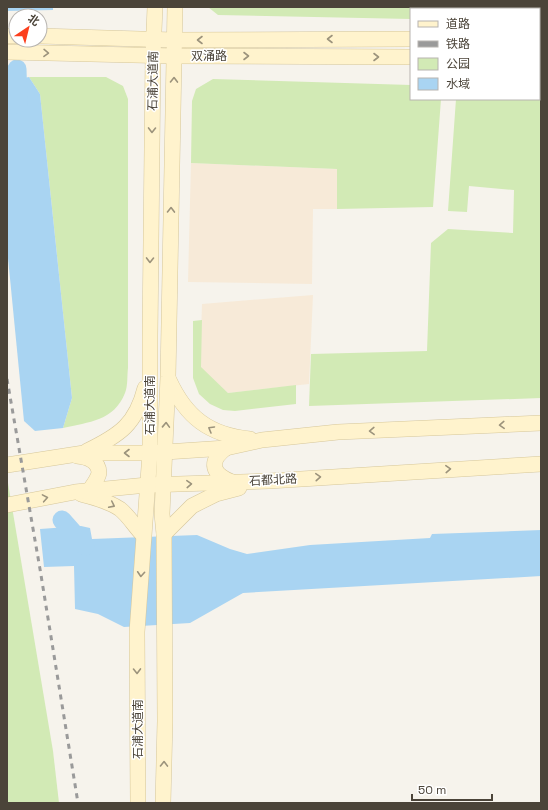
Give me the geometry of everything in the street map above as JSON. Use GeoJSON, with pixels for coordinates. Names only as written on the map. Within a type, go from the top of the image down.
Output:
{"type":"FeatureCollection","features":[{"type":"Feature","properties":{"kind":"main road","name":"石浦大道南"},"geometry":{"type":"LineString","coordinates":[[138,803],[137,632],[150,453],[152,55],[154,39],[154,7]]}},
{"type":"Feature","properties":{"kind":"main road","name":"石浦大道南"},"geometry":{"type":"LineString","coordinates":[[163,803],[164,534],[162,514],[166,452],[168,377],[175,7]]}},
{"type":"Feature","properties":{"kind":"main road","name":"双涌路"},"geometry":{"type":"LineString","coordinates":[[48,36],[174,40],[410,39]]}},
{"type":"Feature","properties":{"kind":"main road","name":"双涌路"},"geometry":{"type":"LineString","coordinates":[[7,52],[175,56],[410,57]]}},
{"type":"Feature","properties":{"kind":"main road"},"geometry":{"type":"LineString","coordinates":[[150,336],[157,345],[161,345],[166,342],[169,333]]}},
{"type":"Feature","properties":{"kind":"main road"},"geometry":{"type":"LineString","coordinates":[[78,454],[101,444],[124,429],[134,418],[142,402],[150,365]]}},
{"type":"Feature","properties":{"kind":"main road"},"geometry":{"type":"LineString","coordinates":[[168,377],[176,396],[196,419],[214,431],[232,438],[262,440]]}},
{"type":"Feature","properties":{"kind":"main road"},"geometry":{"type":"LineString","coordinates":[[7,465],[78,454],[150,453],[226,448],[262,440],[338,432],[541,424]]}},
{"type":"Feature","properties":{"kind":"main road"},"geometry":{"type":"LineString","coordinates":[[226,448],[215,460],[215,467],[217,474],[232,482]]}},
{"type":"Feature","properties":{"kind":"main road"},"geometry":{"type":"LineString","coordinates":[[78,454],[87,457],[96,464],[99,474],[96,481],[82,492]]}},
{"type":"Feature","properties":{"kind":"main road","name":"石都北路"},"geometry":{"type":"LineString","coordinates":[[7,504],[82,492],[147,485],[269,481],[541,464]]}},
{"type":"Feature","properties":{"kind":"main road"},"geometry":{"type":"LineString","coordinates":[[82,492],[119,508],[143,535],[150,528],[158,529],[164,534],[192,506],[216,494],[269,481]]}},
{"type":"Feature","properties":{"kind":"shaded area"},"geometry":{"type":"Polygon","coordinates":[[[541,7],[541,17],[540,8],[480,8],[541,7]]]}},
{"type":"Feature","properties":{"kind":"shaded area"},"geometry":{"type":"Polygon","coordinates":[[[191,163],[337,169],[337,209],[313,209],[312,284],[188,282],[191,163]]]}},
{"type":"Feature","properties":{"kind":"shaded area"},"geometry":{"type":"Polygon","coordinates":[[[313,295],[309,384],[228,393],[200,367],[202,304],[313,295]]]}},
{"type":"Feature","properties":{"kind":"green space"},"geometry":{"type":"Polygon","coordinates":[[[208,7],[480,7],[410,8],[410,19],[218,15],[208,7]]]}},
{"type":"Feature","properties":{"kind":"green space"},"geometry":{"type":"Polygon","coordinates":[[[29,77],[106,77],[123,86],[128,99],[127,387],[120,402],[107,415],[91,422],[63,428],[72,398],[40,94],[29,77]]]}},
{"type":"Feature","properties":{"kind":"green space"},"geometry":{"type":"Polygon","coordinates":[[[213,79],[410,85],[410,100],[441,100],[433,207],[337,209],[337,169],[191,163],[192,101],[196,89],[213,79]]]}},
{"type":"Feature","properties":{"kind":"green space"},"geometry":{"type":"Polygon","coordinates":[[[540,84],[541,398],[309,406],[311,354],[427,351],[431,243],[448,229],[513,233],[514,190],[469,186],[467,212],[448,211],[456,100],[540,100],[540,84]]]}},
{"type":"Feature","properties":{"kind":"green space"},"geometry":{"type":"Polygon","coordinates":[[[202,320],[201,367],[228,393],[296,385],[296,404],[235,411],[223,410],[210,404],[199,394],[193,378],[193,321],[202,320]]]}},
{"type":"Feature","properties":{"kind":"green space"},"geometry":{"type":"Polygon","coordinates":[[[7,477],[53,751],[59,803],[7,803],[7,477]]]}},
{"type":"Feature","properties":{"kind":"water"},"geometry":{"type":"Polygon","coordinates":[[[7,7],[53,7],[53,10],[48,10],[48,8],[8,8],[7,11],[7,7]]]}},
{"type":"Feature","properties":{"kind":"water"},"geometry":{"type":"Polygon","coordinates":[[[29,77],[40,94],[72,398],[63,428],[35,431],[24,421],[7,248],[7,81],[29,77]]]}},
{"type":"Feature","properties":{"kind":"water"},"geometry":{"type":"Polygon","coordinates":[[[81,526],[90,528],[92,539],[197,535],[230,549],[247,554],[310,545],[430,538],[432,534],[541,530],[541,576],[243,593],[190,623],[124,627],[98,614],[75,609],[74,566],[44,567],[40,529],[81,526]]]}},
{"type":"Feature","properties":{"kind":"waterway"},"geometry":{"type":"LineString","coordinates":[[17,69],[18,104]]}},
{"type":"Feature","properties":{"kind":"waterway"},"geometry":{"type":"LineString","coordinates":[[62,520],[85,546]]}},
{"type":"Feature","properties":{"kind":"railway"},"geometry":{"type":"LineString","coordinates":[[7,379],[78,803]]}}]}
